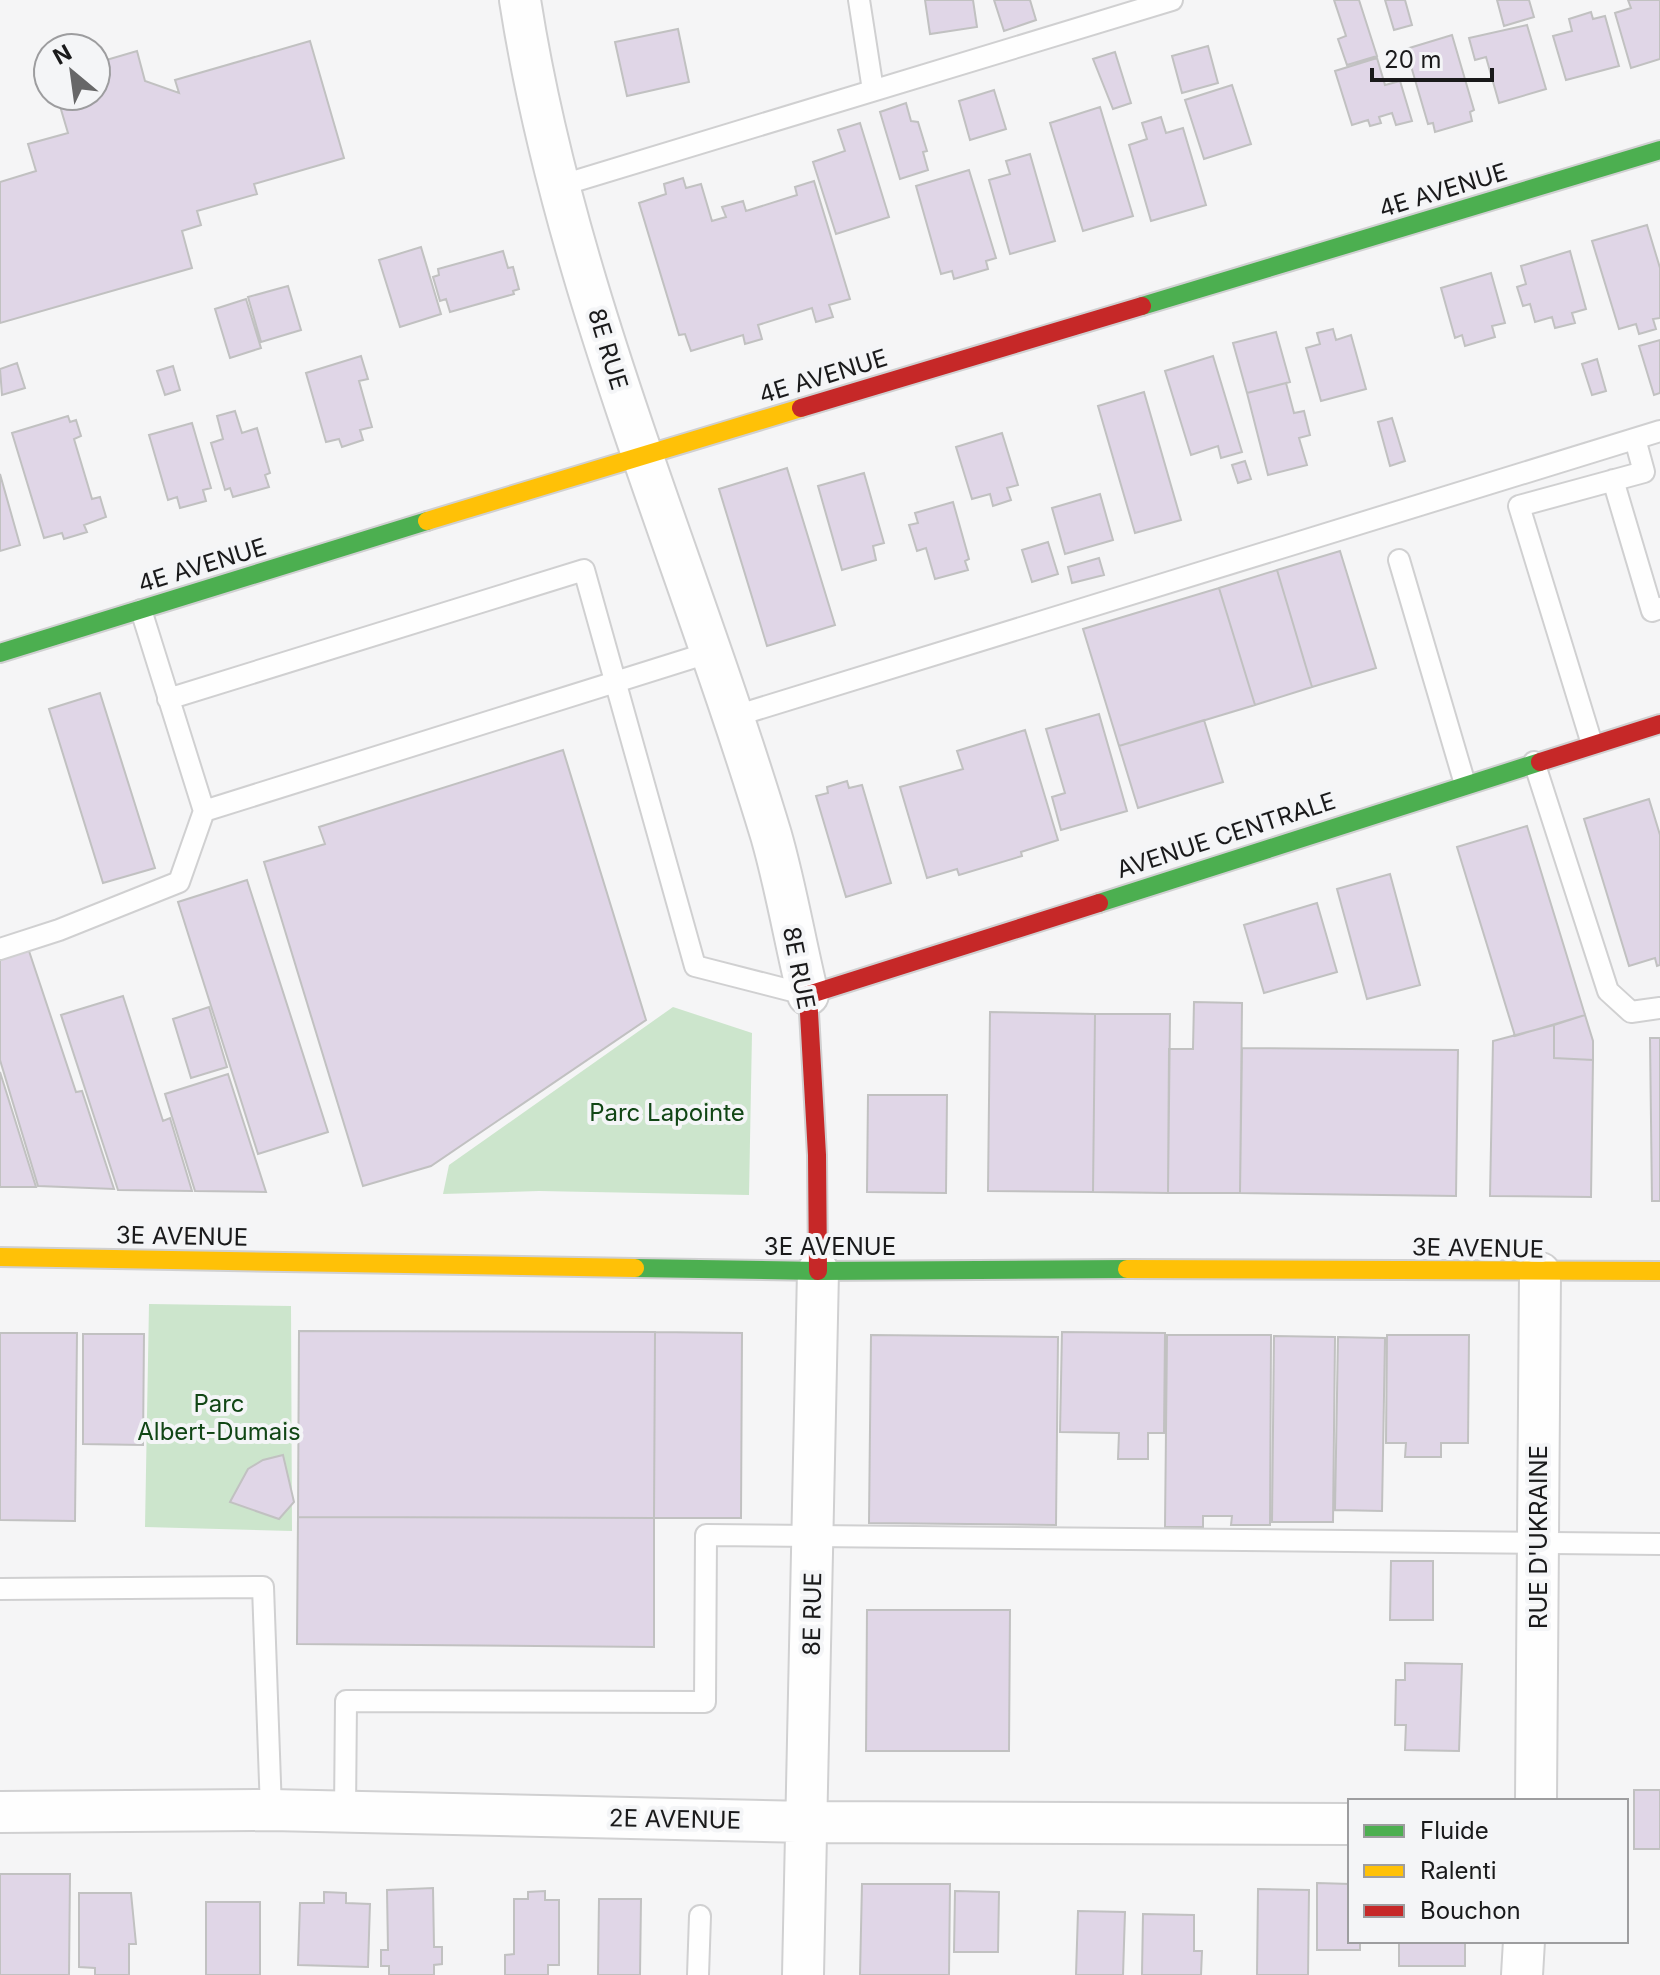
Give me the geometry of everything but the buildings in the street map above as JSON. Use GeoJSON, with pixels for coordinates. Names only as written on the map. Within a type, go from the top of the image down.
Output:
{"type":"FeatureCollection","features":[{"type":"Feature","properties":{"kind":"street","name":"8E RUE"},"geometry":{"type":"LineString","coordinates":[[520,0],[533,82],[559,186],[641,456],[711,652],[772,838],[808,995],[817,1155],[818,1271],[803,1975]]}},
{"type":"Feature","properties":{"kind":"street","name":"4E AVENUE"},"geometry":{"type":"LineString","coordinates":[[0,653],[641,456],[1660,150]]}},
{"type":"Feature","properties":{"kind":"street","name":"AVENUE CENTRALE"},"geometry":{"type":"LineString","coordinates":[[808,995],[1660,724]]}},
{"type":"Feature","properties":{"kind":"street","name":"3E AVENUE"},"geometry":{"type":"LineString","coordinates":[[0,1257],[818,1271],[1202,1268],[1540,1273],[1660,1271]]}},
{"type":"Feature","properties":{"kind":"street","name":"RUE D'UKRAINE"},"geometry":{"type":"LineString","coordinates":[[1536,1799],[1540,1273]]}},
{"type":"Feature","properties":{"kind":"street","name":"2E AVENUE"},"geometry":{"type":"LineString","coordinates":[[0,1812],[271,1810],[808,1822],[1348,1824]]}},
{"type":"Feature","properties":{"kind":"street"},"geometry":{"type":"LineString","coordinates":[[1522,1975],[1524,1943]]}},
{"type":"Feature","properties":{"kind":"lane"},"geometry":{"type":"LineString","coordinates":[[859,0],[873,90]]}},
{"type":"Feature","properties":{"kind":"lane"},"geometry":{"type":"LineString","coordinates":[[559,186],[1172,0]]}},
{"type":"Feature","properties":{"kind":"lane"},"geometry":{"type":"LineString","coordinates":[[732,717],[1660,431]]}},
{"type":"Feature","properties":{"kind":"lane"},"geometry":{"type":"LineString","coordinates":[[1592,744],[1519,506],[1644,472],[1635,439]]}},
{"type":"Feature","properties":{"kind":"lane"},"geometry":{"type":"LineString","coordinates":[[1613,480],[1652,611],[1660,608]]}},
{"type":"Feature","properties":{"kind":"lane"},"geometry":{"type":"LineString","coordinates":[[1399,560],[1465,784]]}},
{"type":"Feature","properties":{"kind":"lane"},"geometry":{"type":"LineString","coordinates":[[168,699],[584,570],[695,966],[808,995]]}},
{"type":"Feature","properties":{"kind":"lane"},"geometry":{"type":"LineString","coordinates":[[0,949],[59,930],[179,882],[204,811],[141,610]]}},
{"type":"Feature","properties":{"kind":"lane"},"geometry":{"type":"LineString","coordinates":[[204,811],[711,652]]}},
{"type":"Feature","properties":{"kind":"lane"},"geometry":{"type":"LineString","coordinates":[[1534,762],[1608,991],[1631,1012],[1660,1008]]}},
{"type":"Feature","properties":{"kind":"lane"},"geometry":{"type":"LineString","coordinates":[[345,1812],[346,1701],[705,1702],[706,1535],[1660,1544]]}},
{"type":"Feature","properties":{"kind":"lane"},"geometry":{"type":"LineString","coordinates":[[0,1589],[263,1587],[271,1810]]}},
{"type":"Feature","properties":{"kind":"lane"},"geometry":{"type":"LineString","coordinates":[[698,1975],[700,1916]]}},
{"type":"Feature","properties":{"kind":"green space","name":"Parc Lapointe"},"geometry":{"type":"Polygon","coordinates":[[[673,1007],[752,1033],[749,1195],[539,1191],[443,1194],[449,1165],[673,1007]]]}},
{"type":"Feature","properties":{"kind":"green space","name":"Parc Albert-Dumais"},"geometry":{"type":"Polygon","coordinates":[[[149,1304],[291,1306],[292,1531],[145,1527],[149,1304]]]}},
{"type":"Feature","properties":{"kind":"traffic: fast"},"geometry":{"type":"LineString","coordinates":[[1142,306],[1660,150]]}},
{"type":"Feature","properties":{"kind":"traffic: fast"},"geometry":{"type":"LineString","coordinates":[[0,653],[427,521]]}},
{"type":"Feature","properties":{"kind":"traffic: fast"},"geometry":{"type":"LineString","coordinates":[[1099,903],[1540,762]]}},
{"type":"Feature","properties":{"kind":"traffic: fast"},"geometry":{"type":"LineString","coordinates":[[635,1268],[818,1271],[1127,1269]]}},
{"type":"Feature","properties":{"kind":"traffic: slow"},"geometry":{"type":"LineString","coordinates":[[427,521],[801,408]]}},
{"type":"Feature","properties":{"kind":"traffic: slow"},"geometry":{"type":"LineString","coordinates":[[0,1257],[635,1268]]}},
{"type":"Feature","properties":{"kind":"traffic: slow"},"geometry":{"type":"LineString","coordinates":[[1127,1269],[1660,1271]]}},
{"type":"Feature","properties":{"kind":"traffic: jam"},"geometry":{"type":"LineString","coordinates":[[801,408],[1142,306]]}},
{"type":"Feature","properties":{"kind":"traffic: jam"},"geometry":{"type":"LineString","coordinates":[[1540,762],[1660,724]]}},
{"type":"Feature","properties":{"kind":"traffic: jam"},"geometry":{"type":"LineString","coordinates":[[818,1271],[817,1155],[808,995],[1099,903]]}}]}
